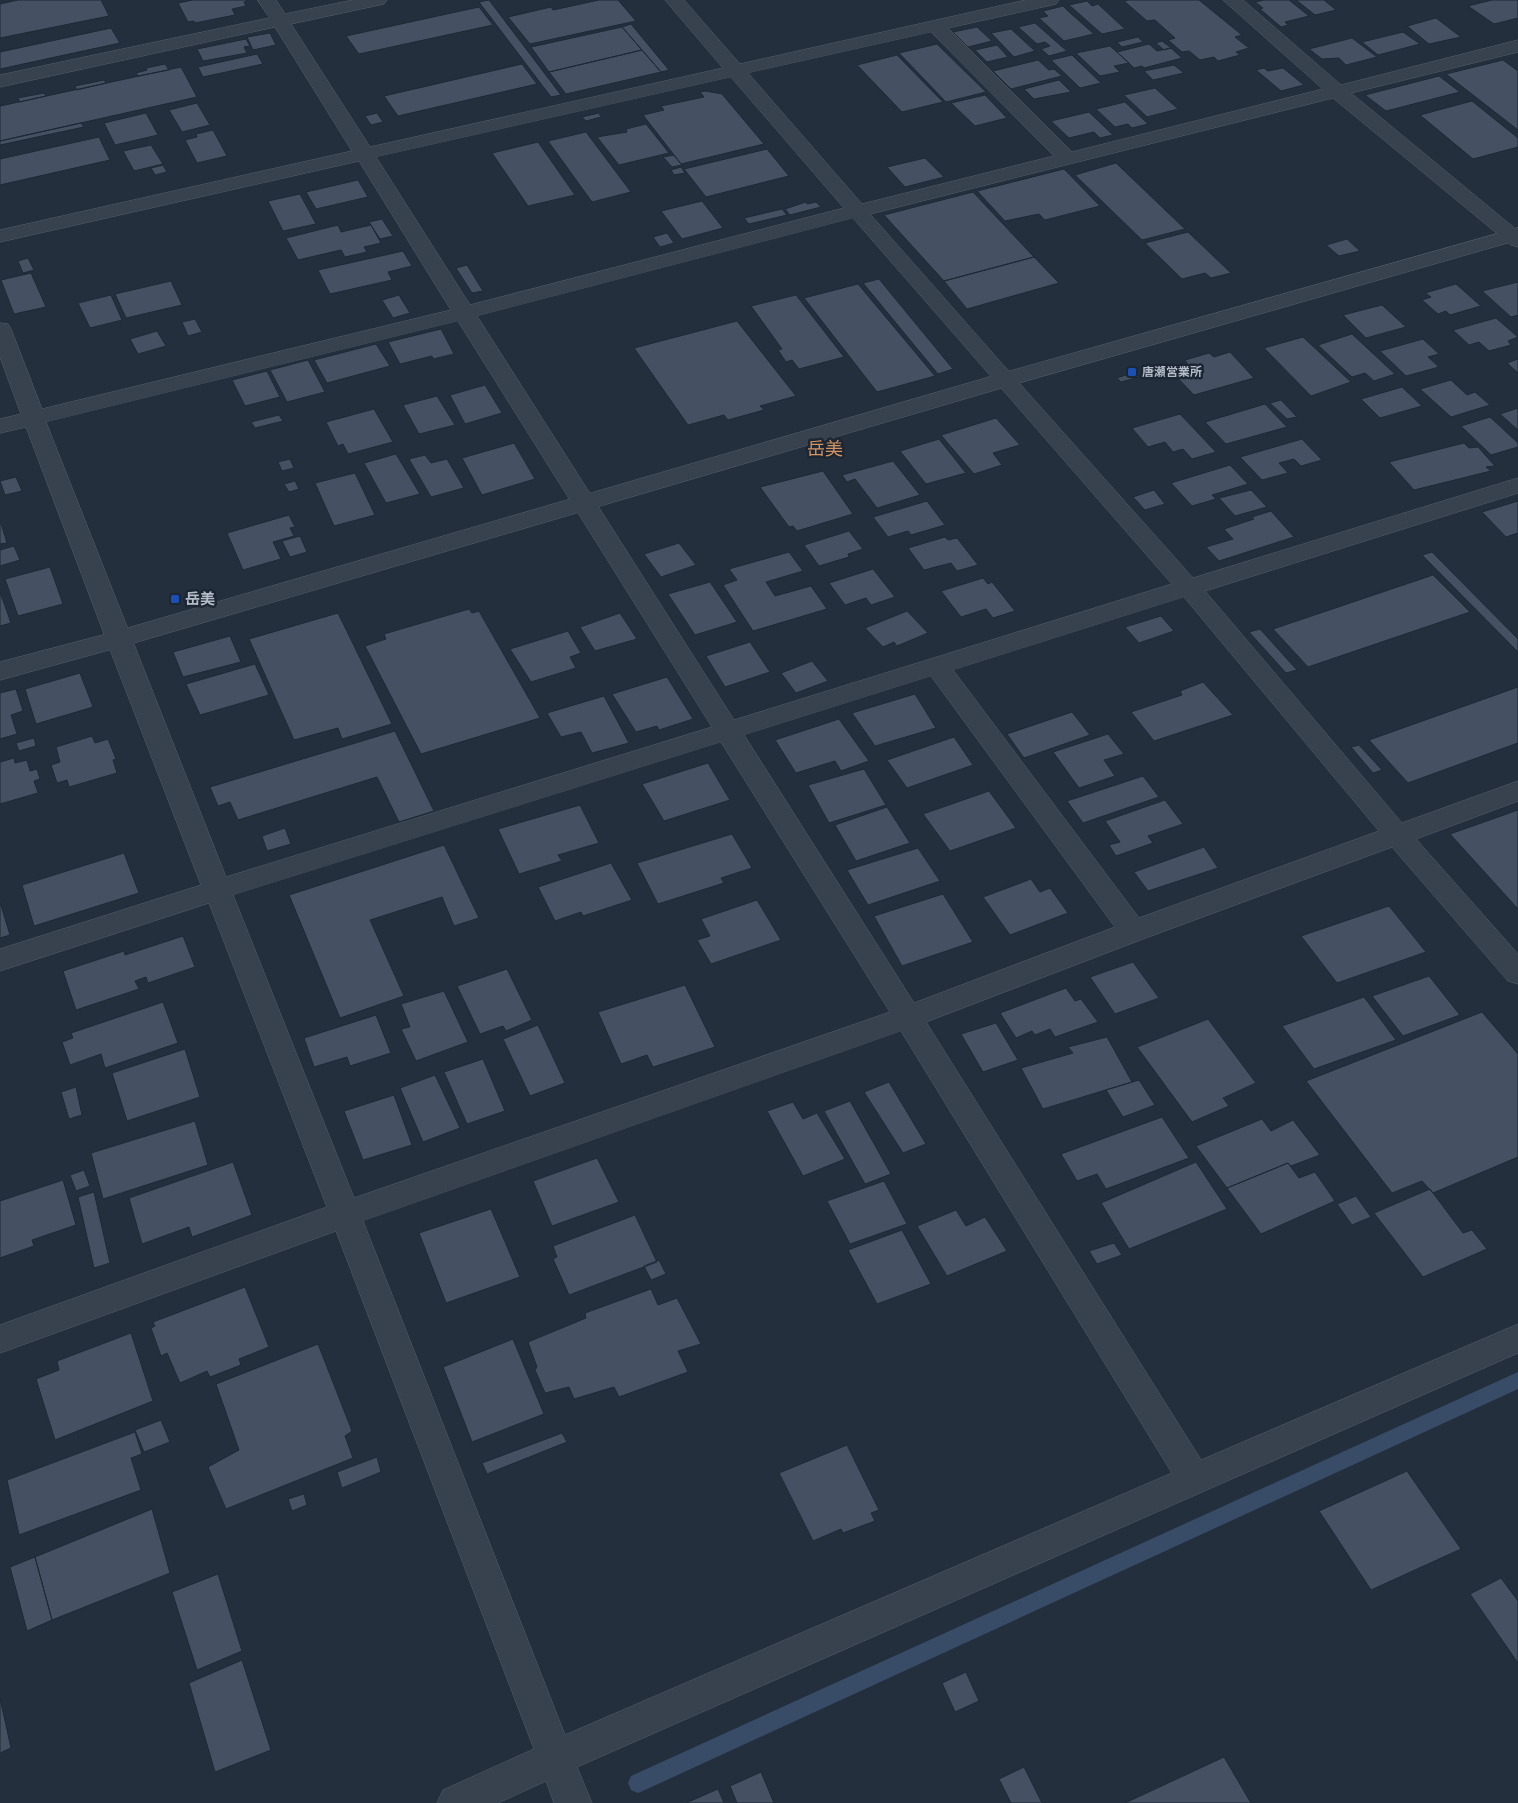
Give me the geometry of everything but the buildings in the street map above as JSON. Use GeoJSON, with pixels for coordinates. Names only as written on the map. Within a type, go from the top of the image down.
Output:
{"type":"FeatureCollection","features":[{"type":"Feature","properties":{"kind":"street"},"geometry":{"type":"LineString","coordinates":[[0,81],[274,10],[378,0]]}},
{"type":"Feature","properties":{"kind":"street"},"geometry":{"type":"LineString","coordinates":[[674,0],[1004,380],[1189,588],[1518,974]]}},
{"type":"Feature","properties":{"kind":"street"},"geometry":{"type":"LineString","coordinates":[[0,236],[1050,0]]}},
{"type":"Feature","properties":{"kind":"street"},"geometry":{"type":"LineString","coordinates":[[1232,0],[1338,92],[1516,237]]}},
{"type":"Feature","properties":{"kind":"street"},"geometry":{"type":"LineString","coordinates":[[274,10],[908,1017],[1194,1479]]}},
{"type":"Feature","properties":{"kind":"street"},"geometry":{"type":"LineString","coordinates":[[935,26],[1068,159]]}},
{"type":"Feature","properties":{"kind":"street"},"geometry":{"type":"LineString","coordinates":[[0,426],[465,313],[857,211],[1518,46]]}},
{"type":"Feature","properties":{"kind":"street"},"geometry":{"type":"LineString","coordinates":[[0,671],[118,639],[1004,380],[1516,237]]}},
{"type":"Feature","properties":{"kind":"street"},"geometry":{"type":"LineString","coordinates":[[0,329],[32,418],[344,1214],[572,1803]]}},
{"type":"Feature","properties":{"kind":"street"},"geometry":{"type":"LineString","coordinates":[[0,960],[217,890],[1518,485]]}},
{"type":"Feature","properties":{"kind":"street"},"geometry":{"type":"LineString","coordinates":[[937,666],[1133,931]]}},
{"type":"Feature","properties":{"kind":"street"},"geometry":{"type":"LineString","coordinates":[[0,1339],[344,1214],[908,1017],[1133,931],[1518,791]]}},
{"type":"Feature","properties":{"kind":"street"},"geometry":{"type":"LineString","coordinates":[[456,1803],[555,1758],[1518,1338]]}},
{"type":"Feature","properties":{"kind":"waterway"},"geometry":{"type":"LineString","coordinates":[[638,1783],[1518,1380]]}},
{"type":"Feature","properties":{"kind":"place","name":"唐瀬営業所"},"geometry":{"type":"Point","coordinates":[1132,372]}},
{"type":"Feature","properties":{"kind":"place","name":"岳美"},"geometry":{"type":"Point","coordinates":[175,599]}},
{"type":"Feature","properties":{"kind":"district","name":"岳美"},"geometry":{"type":"Point","coordinates":[825,449]}}]}
